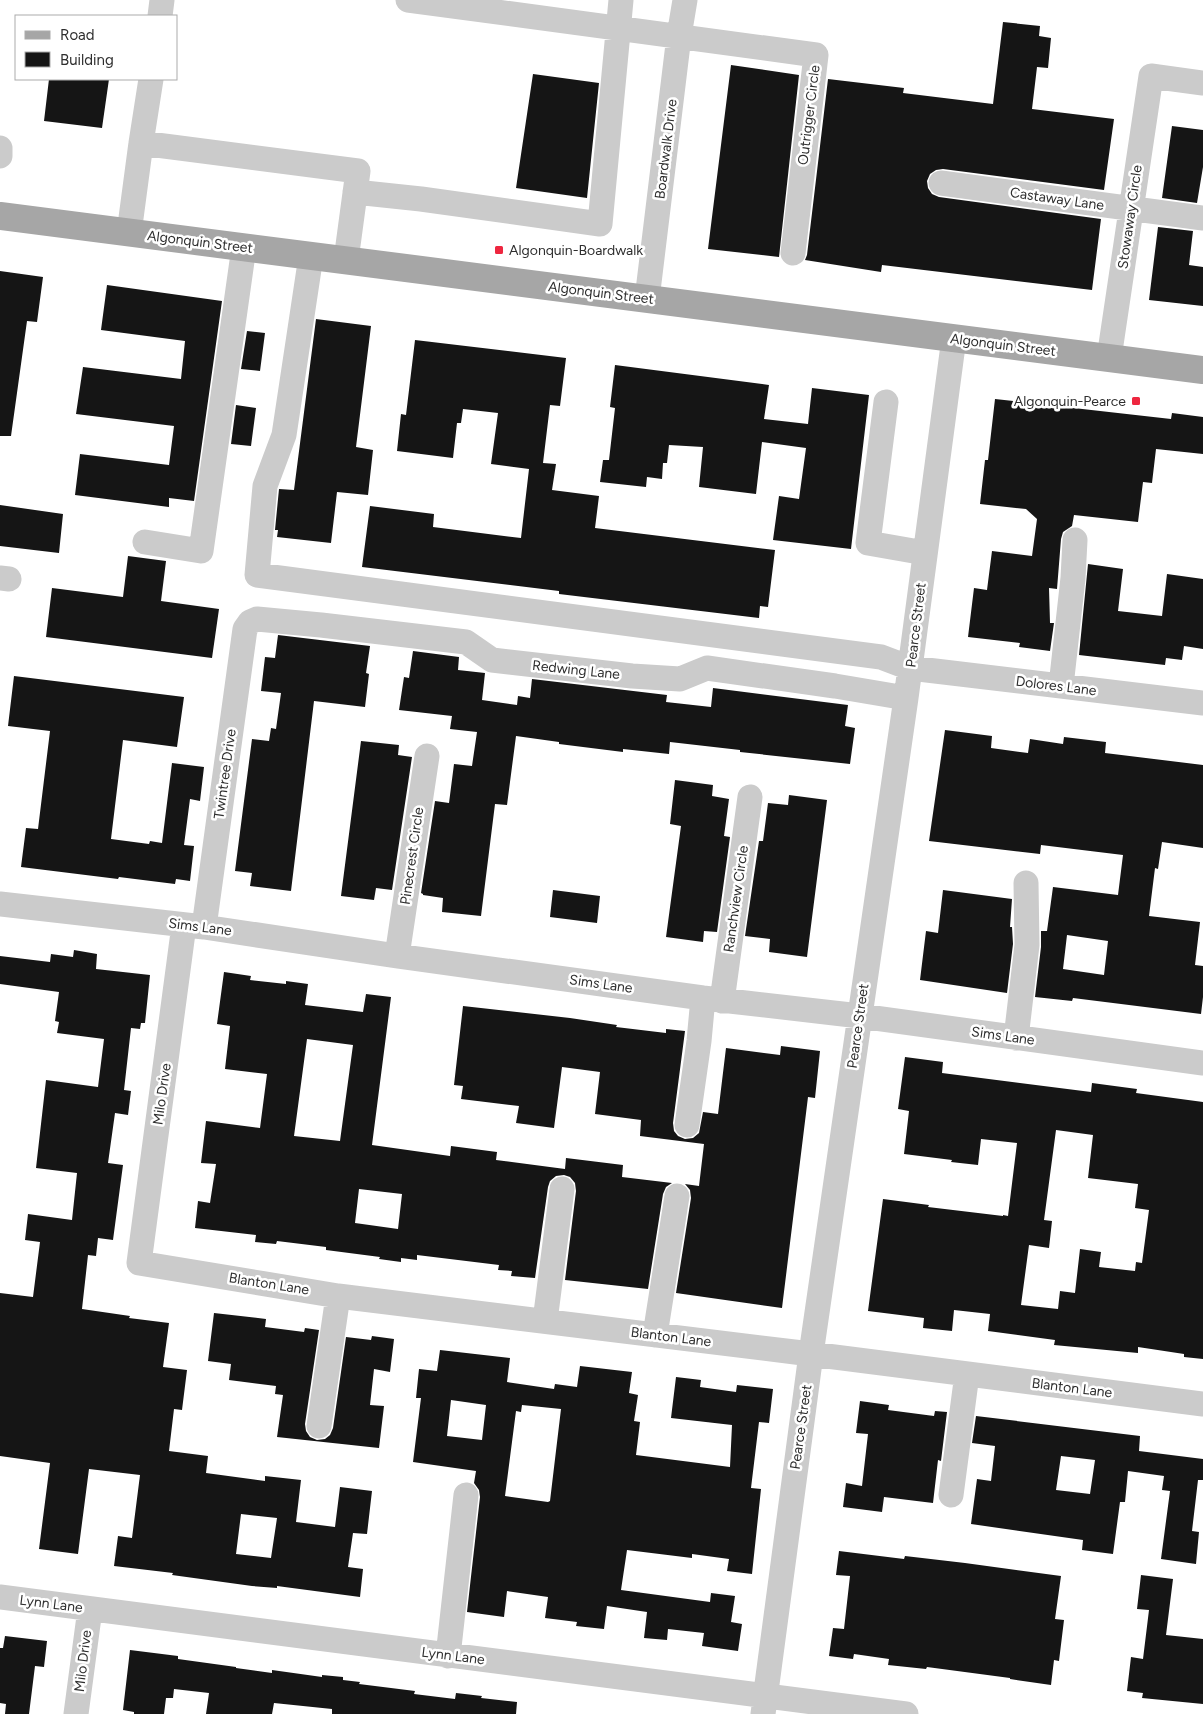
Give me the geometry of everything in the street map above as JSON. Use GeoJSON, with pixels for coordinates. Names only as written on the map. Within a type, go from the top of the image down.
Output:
{"type":"FeatureCollection","features":[{"type":"Feature","properties":{"kind":"main road","name":"Algonquin Street"},"geometry":{"type":"LineString","coordinates":[[0,216],[1203,370]]}},
{"type":"Feature","properties":{"kind":"street"},"geometry":{"type":"LineString","coordinates":[[160,15],[162,0]]}},
{"type":"Feature","properties":{"kind":"street"},"geometry":{"type":"LineString","coordinates":[[408,0],[679,36]]}},
{"type":"Feature","properties":{"kind":"street"},"geometry":{"type":"LineString","coordinates":[[355,192],[421,199],[600,224],[621,0]]}},
{"type":"Feature","properties":{"kind":"street","name":"Boardwalk Drive"},"geometry":{"type":"LineString","coordinates":[[647,299],[685,0]]}},
{"type":"Feature","properties":{"kind":"street","name":"Outrigger Circle"},"geometry":{"type":"LineString","coordinates":[[679,36],[816,55],[793,253]]}},
{"type":"Feature","properties":{"kind":"street","name":"Stowaway Circle"},"geometry":{"type":"LineString","coordinates":[[1109,358],[1151,76],[1203,83]]}},
{"type":"Feature","properties":{"kind":"street"},"geometry":{"type":"LineString","coordinates":[[129,233],[151,80]]}},
{"type":"Feature","properties":{"kind":"street"},"geometry":{"type":"LineString","coordinates":[[141,143],[358,171],[346,260]]}},
{"type":"Feature","properties":{"kind":"street"},"geometry":{"type":"LineString","coordinates":[[0,148],[0,156]]}},
{"type":"Feature","properties":{"kind":"street","name":"Castaway Lane"},"geometry":{"type":"LineString","coordinates":[[941,183],[1203,218]]}},
{"type":"Feature","properties":{"kind":"street"},"geometry":{"type":"LineString","coordinates":[[145,542],[201,551],[244,247]]}},
{"type":"Feature","properties":{"kind":"street","name":"Dolores Lane"},"geometry":{"type":"LineString","coordinates":[[311,256],[284,435],[264,486],[257,575],[881,657],[910,668],[1203,703]]}},
{"type":"Feature","properties":{"kind":"street","name":"Pearce Street"},"geometry":{"type":"LineString","coordinates":[[764,1705],[811,1354],[906,698],[954,338]]}},
{"type":"Feature","properties":{"kind":"street"},"geometry":{"type":"LineString","coordinates":[[886,402],[868,543],[925,553]]}},
{"type":"Feature","properties":{"kind":"street"},"geometry":{"type":"LineString","coordinates":[[1061,686],[1075,540]]}},
{"type":"Feature","properties":{"kind":"street","name":"Redwing Lane"},"geometry":{"type":"LineString","coordinates":[[250,622],[257,619],[322,625],[466,642],[492,660],[632,676],[680,679],[707,668],[906,698]]}},
{"type":"Feature","properties":{"kind":"street","name":"Twintree Drive"},"geometry":{"type":"LineString","coordinates":[[194,926],[245,629],[250,622]]}},
{"type":"Feature","properties":{"kind":"street","name":"Pinecrest Circle"},"geometry":{"type":"LineString","coordinates":[[398,956],[427,756]]}},
{"type":"Feature","properties":{"kind":"street","name":"Ranchview Circle"},"geometry":{"type":"LineString","coordinates":[[687,1125],[699,1041],[712,999],[750,796]]}},
{"type":"Feature","properties":{"kind":"street"},"geometry":{"type":"LineString","coordinates":[[1016,1038],[1027,946],[1026,883]]}},
{"type":"Feature","properties":{"kind":"street","name":"Sims Lane"},"geometry":{"type":"LineString","coordinates":[[0,904],[194,926],[712,999],[860,1016],[1203,1063]]}},
{"type":"Feature","properties":{"kind":"street","name":"Milo Drive"},"geometry":{"type":"LineString","coordinates":[[139,1263],[194,926]]}},
{"type":"Feature","properties":{"kind":"street"},"geometry":{"type":"LineString","coordinates":[[545,1321],[562,1189]]}},
{"type":"Feature","properties":{"kind":"street"},"geometry":{"type":"LineString","coordinates":[[655,1335],[677,1196]]}},
{"type":"Feature","properties":{"kind":"street","name":"Blanton Lane"},"geometry":{"type":"LineString","coordinates":[[139,1263],[338,1296],[1203,1404]]}},
{"type":"Feature","properties":{"kind":"street"},"geometry":{"type":"LineString","coordinates":[[319,1426],[338,1296]]}},
{"type":"Feature","properties":{"kind":"street"},"geometry":{"type":"LineString","coordinates":[[951,1495],[967,1374]]}},
{"type":"Feature","properties":{"kind":"street"},"geometry":{"type":"LineString","coordinates":[[448,1656],[466,1495]]}},
{"type":"Feature","properties":{"kind":"street","name":"Lynn Lane"},"geometry":{"type":"LineString","coordinates":[[0,1597],[448,1656],[764,1705],[906,1714]]}},
{"type":"Feature","properties":{"kind":"street","name":"Milo Drive"},"geometry":{"type":"LineString","coordinates":[[76,1714],[90,1609]]}},
{"type":"Feature","properties":{"kind":"building"},"geometry":{"type":"Polygon","coordinates":[[[1003,22],[1040,26],[1039,36],[1051,38],[1048,68],[1037,67],[1032,109],[1114,119],[1104,190],[943,169],[936,170],[930,174],[927,181],[928,188],[932,194],[939,197],[1101,219],[1092,290],[882,265],[881,272],[805,260],[828,79],[904,88],[903,93],[993,104],[1003,22]]]}},
{"type":"Feature","properties":{"kind":"building"},"geometry":{"type":"Polygon","coordinates":[[[731,65],[799,75],[779,257],[708,249],[731,65]]]}},
{"type":"Feature","properties":{"kind":"building"},"geometry":{"type":"Polygon","coordinates":[[[533,74],[599,83],[587,198],[516,188],[533,74]]]}},
{"type":"Feature","properties":{"kind":"building"},"geometry":{"type":"Polygon","coordinates":[[[49,80],[109,80],[102,128],[44,121],[49,80]]]}},
{"type":"Feature","properties":{"kind":"building"},"geometry":{"type":"Polygon","coordinates":[[[1172,126],[1203,130],[1203,167],[1197,203],[1162,198],[1172,126]]]}},
{"type":"Feature","properties":{"kind":"building"},"geometry":{"type":"Polygon","coordinates":[[[1158,227],[1193,231],[1189,265],[1203,267],[1203,306],[1149,300],[1158,227]]]}},
{"type":"Feature","properties":{"kind":"building"},"geometry":{"type":"Polygon","coordinates":[[[0,271],[43,277],[37,322],[27,321],[11,436],[0,436],[0,271]]]}},
{"type":"Feature","properties":{"kind":"building"},"geometry":{"type":"Polygon","coordinates":[[[107,285],[222,301],[194,501],[169,498],[169,507],[75,495],[80,454],[169,465],[174,426],[76,414],[83,367],[181,379],[185,341],[101,330],[107,285]]]}},
{"type":"Feature","properties":{"kind":"building"},"geometry":{"type":"Polygon","coordinates":[[[316,319],[371,326],[356,447],[373,450],[368,495],[337,492],[331,543],[277,537],[278,530],[275,530],[279,489],[294,490],[316,319]]]}},
{"type":"Feature","properties":{"kind":"building"},"geometry":{"type":"Polygon","coordinates":[[[247,331],[265,333],[260,371],[241,369],[247,331]]]}},
{"type":"Feature","properties":{"kind":"building"},"geometry":{"type":"Polygon","coordinates":[[[415,340],[566,358],[560,406],[550,405],[543,463],[556,464],[552,490],[599,496],[595,528],[775,550],[768,607],[760,606],[759,618],[559,594],[559,591],[362,567],[370,506],[434,514],[433,527],[521,538],[529,469],[491,464],[498,413],[463,409],[461,423],[457,423],[453,458],[397,451],[401,414],[406,415],[415,340]]]}},
{"type":"Feature","properties":{"kind":"building"},"geometry":{"type":"Polygon","coordinates":[[[615,365],[769,385],[764,419],[808,424],[812,388],[869,395],[851,549],[773,540],[779,496],[799,499],[806,448],[762,442],[756,494],[699,487],[703,447],[669,445],[667,463],[663,463],[662,479],[647,477],[646,487],[600,482],[603,460],[609,460],[615,408],[610,407],[615,365]]]}},
{"type":"Feature","properties":{"kind":"building"},"geometry":{"type":"Polygon","coordinates":[[[995,399],[1171,419],[1172,413],[1203,417],[1203,454],[1156,449],[1152,483],[1143,482],[1138,522],[1074,515],[1072,526],[1063,532],[1061,539],[1057,589],[1049,588],[1050,623],[1054,623],[1050,651],[1019,647],[1020,643],[968,637],[974,588],[987,590],[992,551],[1032,556],[1037,519],[1026,509],[980,504],[985,460],[988,460],[995,399]]]}},
{"type":"Feature","properties":{"kind":"building"},"geometry":{"type":"Polygon","coordinates":[[[236,405],[256,408],[251,446],[231,444],[236,405]]]}},
{"type":"Feature","properties":{"kind":"building"},"geometry":{"type":"Polygon","coordinates":[[[0,505],[63,514],[59,553],[0,546],[0,505]]]}},
{"type":"Feature","properties":{"kind":"building"},"geometry":{"type":"Polygon","coordinates":[[[128,556],[166,561],[161,601],[219,609],[212,658],[46,637],[52,588],[123,597],[128,556]]]}},
{"type":"Feature","properties":{"kind":"building"},"geometry":{"type":"Polygon","coordinates":[[[1088,564],[1123,569],[1118,611],[1162,616],[1167,574],[1203,579],[1203,649],[1184,646],[1182,660],[1166,658],[1165,665],[1079,655],[1088,564]]]}},
{"type":"Feature","properties":{"kind":"building"},"geometry":{"type":"Polygon","coordinates":[[[278,635],[370,646],[366,673],[369,674],[365,707],[314,701],[291,891],[250,886],[252,873],[235,871],[252,739],[269,741],[271,728],[276,729],[281,693],[261,691],[265,657],[275,658],[278,635]]]}},
{"type":"Feature","properties":{"kind":"building"},"geometry":{"type":"Polygon","coordinates":[[[413,651],[459,657],[458,670],[485,673],[482,700],[517,705],[518,696],[530,698],[532,679],[667,695],[666,702],[711,707],[713,688],[848,705],[845,726],[855,728],[850,764],[670,742],[669,754],[623,749],[623,752],[559,744],[559,742],[516,736],[507,805],[495,804],[481,916],[442,912],[443,898],[423,895],[421,893],[435,801],[449,803],[454,764],[472,766],[477,732],[450,729],[452,716],[399,710],[404,677],[409,678],[413,651]]]}},
{"type":"Feature","properties":{"kind":"building"},"geometry":{"type":"Polygon","coordinates":[[[14,676],[184,697],[177,747],[123,740],[111,839],[149,844],[150,841],[162,843],[172,763],[204,767],[200,801],[190,799],[184,845],[194,846],[190,881],[176,879],[175,884],[21,867],[26,828],[38,829],[50,731],[8,726],[14,676]]]}},
{"type":"Feature","properties":{"kind":"building"},"geometry":{"type":"Polygon","coordinates":[[[945,730],[992,736],[991,748],[1028,753],[1030,739],[1063,744],[1064,737],[1106,742],[1105,753],[1203,765],[1203,848],[1162,842],[1158,869],[1155,868],[1149,916],[1200,922],[1195,965],[1203,966],[1201,1014],[1073,998],[1072,1001],[1035,997],[1041,931],[1047,931],[1053,887],[1118,895],[1123,855],[1041,845],[1040,854],[929,841],[945,730]],[[1067,935],[1063,969],[1104,975],[1108,941],[1067,935]]]}},
{"type":"Feature","properties":{"kind":"building"},"geometry":{"type":"Polygon","coordinates":[[[361,741],[399,745],[398,755],[412,757],[392,890],[376,888],[374,900],[341,896],[361,741]]]}},
{"type":"Feature","properties":{"kind":"building"},"geometry":{"type":"Polygon","coordinates":[[[675,780],[713,785],[712,796],[729,799],[724,836],[730,837],[717,932],[704,931],[703,942],[666,937],[681,826],[670,824],[675,780]]]}},
{"type":"Feature","properties":{"kind":"building"},"geometry":{"type":"Polygon","coordinates":[[[789,795],[827,800],[807,957],[769,952],[770,939],[745,936],[759,841],[763,841],[768,803],[788,805],[789,795]]]}},
{"type":"Feature","properties":{"kind":"building"},"geometry":{"type":"Polygon","coordinates":[[[553,890],[600,896],[597,923],[550,917],[553,890]]]}},
{"type":"Feature","properties":{"kind":"building"},"geometry":{"type":"Polygon","coordinates":[[[943,890],[1012,899],[1010,927],[1012,927],[1013,944],[1007,993],[920,980],[926,931],[938,933],[943,890]]]}},
{"type":"Feature","properties":{"kind":"building"},"geometry":{"type":"Polygon","coordinates":[[[74,950],[97,954],[96,969],[150,975],[145,1023],[141,1023],[140,1029],[131,1028],[124,1090],[131,1091],[128,1115],[115,1113],[108,1163],[123,1165],[113,1240],[98,1238],[96,1256],[88,1255],[82,1309],[169,1323],[163,1367],[187,1370],[182,1410],[174,1409],[169,1451],[208,1456],[206,1473],[265,1481],[265,1476],[301,1480],[296,1522],[335,1527],[340,1487],[372,1491],[367,1534],[353,1533],[348,1567],[363,1569],[360,1597],[277,1586],[277,1588],[252,1586],[172,1575],[173,1573],[114,1566],[118,1536],[132,1538],[140,1475],[89,1469],[78,1554],[39,1549],[50,1463],[0,1456],[0,1293],[33,1297],[40,1242],[25,1240],[28,1214],[72,1220],[77,1173],[36,1168],[46,1080],[98,1087],[104,1039],[57,1033],[59,1022],[55,1021],[59,992],[0,984],[0,956],[50,962],[51,954],[73,957],[74,950]],[[241,1514],[236,1554],[271,1558],[277,1518],[241,1514]]]}},
{"type":"Feature","properties":{"kind":"building"},"geometry":{"type":"Polygon","coordinates":[[[224,972],[251,976],[250,980],[286,984],[286,981],[308,984],[305,1005],[363,1012],[366,994],[391,997],[372,1145],[450,1156],[451,1146],[497,1152],[496,1160],[565,1169],[566,1158],[623,1165],[622,1177],[672,1183],[666,1187],[663,1194],[648,1289],[565,1280],[576,1191],[575,1183],[570,1177],[564,1175],[556,1176],[550,1181],[548,1187],[535,1278],[511,1276],[512,1271],[498,1270],[499,1265],[417,1255],[417,1260],[401,1258],[401,1262],[379,1259],[380,1257],[326,1250],[326,1247],[277,1241],[276,1244],[255,1242],[256,1235],[195,1228],[198,1201],[210,1203],[216,1164],[201,1163],[206,1121],[260,1128],[267,1074],[225,1069],[230,1026],[217,1024],[224,972]],[[307,1039],[294,1136],[340,1141],[353,1045],[307,1039]],[[359,1189],[355,1223],[398,1229],[402,1194],[359,1189]]]}},
{"type":"Feature","properties":{"kind":"building"},"geometry":{"type":"Polygon","coordinates":[[[463,1006],[570,1018],[617,1025],[616,1027],[666,1033],[666,1029],[685,1031],[673,1123],[674,1131],[678,1136],[685,1139],[693,1138],[699,1133],[703,1112],[718,1114],[726,1048],[780,1055],[781,1046],[820,1051],[815,1098],[808,1097],[782,1308],[676,1293],[691,1198],[690,1190],[685,1184],[699,1186],[704,1144],[640,1136],[641,1120],[595,1114],[600,1072],[562,1067],[554,1128],[516,1123],[519,1106],[461,1099],[463,1086],[454,1085],[463,1006]]]}},
{"type":"Feature","properties":{"kind":"building"},"geometry":{"type":"Polygon","coordinates":[[[905,1057],[943,1062],[942,1073],[1091,1092],[1092,1083],[1137,1089],[1136,1093],[1203,1102],[1203,1359],[1138,1347],[1138,1353],[1054,1345],[1055,1340],[988,1331],[990,1314],[954,1310],[952,1331],[923,1328],[924,1318],[868,1311],[883,1199],[929,1205],[928,1207],[1008,1216],[1017,1143],[981,1139],[978,1165],[904,1154],[909,1111],[898,1109],[905,1057]],[[1056,1130],[1044,1220],[1052,1221],[1049,1248],[1029,1245],[1021,1305],[1058,1309],[1060,1291],[1075,1293],[1080,1249],[1101,1252],[1099,1267],[1135,1271],[1136,1262],[1142,1263],[1149,1210],[1135,1208],[1138,1184],[1088,1178],[1093,1135],[1056,1130]]]}},
{"type":"Feature","properties":{"kind":"building"},"geometry":{"type":"Polygon","coordinates":[[[214,1313],[266,1319],[265,1327],[304,1332],[305,1328],[319,1330],[305,1424],[306,1431],[310,1437],[317,1440],[325,1439],[330,1435],[333,1428],[346,1337],[371,1340],[372,1336],[394,1339],[390,1372],[374,1369],[370,1405],[384,1406],[379,1448],[277,1437],[283,1395],[275,1394],[276,1386],[229,1380],[231,1364],[208,1361],[214,1313]]]}},
{"type":"Feature","properties":{"kind":"building"},"geometry":{"type":"Polygon","coordinates":[[[440,1350],[510,1358],[507,1382],[554,1389],[555,1384],[577,1387],[580,1366],[632,1372],[629,1393],[638,1395],[634,1421],[640,1422],[636,1455],[730,1467],[732,1425],[671,1418],[676,1377],[701,1380],[700,1387],[736,1392],[737,1385],[773,1389],[769,1423],[759,1422],[751,1488],[761,1489],[752,1574],[727,1571],[729,1559],[692,1554],[692,1558],[627,1550],[621,1590],[710,1602],[711,1593],[735,1596],[731,1622],[742,1624],[738,1651],[702,1646],[704,1633],[668,1629],[667,1640],[644,1638],[647,1612],[607,1606],[604,1629],[576,1626],[577,1622],[545,1618],[548,1597],[507,1591],[504,1617],[467,1612],[480,1497],[479,1490],[474,1483],[476,1471],[413,1462],[421,1398],[416,1398],[419,1369],[437,1371],[440,1350]],[[451,1400],[447,1436],[482,1440],[486,1405],[451,1400]],[[522,1405],[521,1412],[516,1411],[505,1496],[548,1502],[550,1501],[561,1409],[522,1405]]]}},
{"type":"Feature","properties":{"kind":"building"},"geometry":{"type":"Polygon","coordinates":[[[860,1401],[889,1405],[888,1410],[934,1416],[935,1411],[947,1412],[941,1461],[938,1460],[933,1503],[884,1497],[882,1512],[843,1507],[846,1483],[862,1486],[868,1434],[856,1433],[860,1401]]]}},
{"type":"Feature","properties":{"kind":"building"},"geometry":{"type":"Polygon","coordinates":[[[976,1416],[1140,1436],[1139,1451],[1203,1459],[1203,1480],[1198,1480],[1192,1531],[1199,1532],[1196,1564],[1161,1559],[1170,1491],[1162,1490],[1164,1476],[1128,1471],[1125,1502],[1120,1502],[1113,1554],[1082,1550],[1083,1540],[971,1524],[977,1479],[991,1481],[995,1446],[972,1443],[976,1416]],[[1061,1456],[1056,1490],[1090,1494],[1095,1460],[1061,1456]]]}},
{"type":"Feature","properties":{"kind":"building"},"geometry":{"type":"Polygon","coordinates":[[[839,1551],[904,1559],[905,1556],[1061,1576],[1055,1619],[1064,1620],[1059,1661],[1054,1660],[1051,1685],[927,1667],[926,1669],[888,1665],[889,1659],[854,1654],[853,1659],[829,1656],[833,1628],[844,1629],[850,1576],[836,1575],[839,1551]]]}},
{"type":"Feature","properties":{"kind":"building"},"geometry":{"type":"Polygon","coordinates":[[[1141,1575],[1173,1579],[1166,1635],[1203,1639],[1203,1704],[1142,1698],[1143,1693],[1127,1691],[1131,1657],[1143,1659],[1149,1610],[1137,1609],[1141,1575]]]}},
{"type":"Feature","properties":{"kind":"building"},"geometry":{"type":"Polygon","coordinates":[[[5,1636],[47,1641],[44,1667],[35,1666],[29,1714],[5,1714],[6,1704],[0,1703],[0,1648],[3,1648],[5,1636]]]}},
{"type":"Feature","properties":{"kind":"building"},"geometry":{"type":"Polygon","coordinates":[[[130,1650],[178,1656],[178,1659],[272,1673],[272,1670],[322,1677],[322,1675],[343,1677],[343,1680],[360,1682],[359,1684],[415,1691],[414,1694],[455,1699],[456,1693],[482,1696],[481,1698],[517,1702],[516,1714],[332,1714],[332,1709],[274,1703],[272,1714],[206,1714],[209,1693],[174,1689],[173,1698],[166,1698],[164,1714],[134,1714],[134,1712],[123,1710],[130,1650]]]}},
{"type":"Feature","properties":{"kind":"place","name":"Algonquin-Boardwalk"},"geometry":{"type":"Point","coordinates":[499,250]}},
{"type":"Feature","properties":{"kind":"place","name":"Algonquin-Pearce"},"geometry":{"type":"Point","coordinates":[1136,401]}}]}
